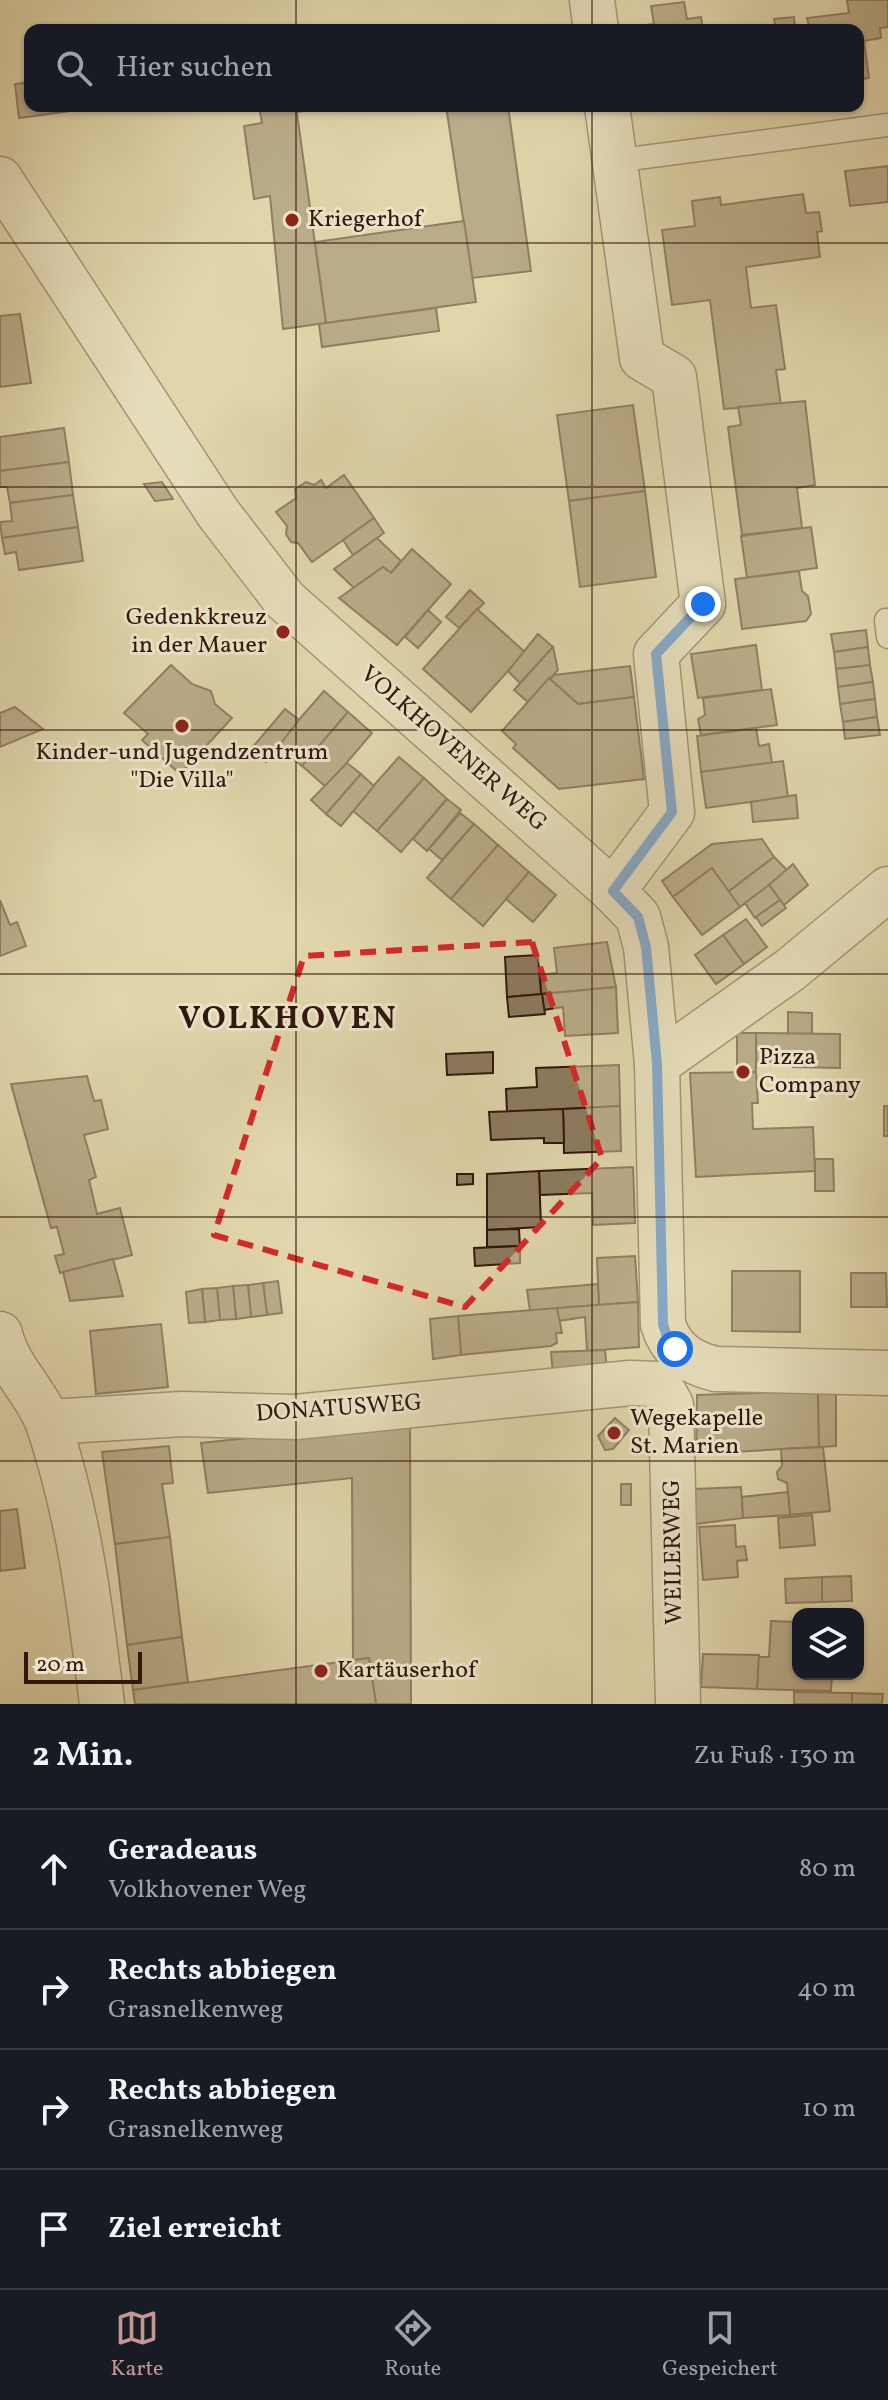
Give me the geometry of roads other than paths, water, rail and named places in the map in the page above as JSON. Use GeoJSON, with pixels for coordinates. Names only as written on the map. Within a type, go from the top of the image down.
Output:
{"type":"FeatureCollection","features":[{"type":"Feature","properties":{"kind":"street"},"geometry":{"type":"LineString","coordinates":[[592,0],[595,24]]}},
{"type":"Feature","properties":{"kind":"street"},"geometry":{"type":"LineString","coordinates":[[608,112],[642,358],[674,377],[703,604],[656,654],[672,812],[613,891]]}},
{"type":"Feature","properties":{"kind":"street","name":"VOLKHOVENER WEG"},"geometry":{"type":"LineString","coordinates":[[0,179],[218,513],[285,600],[613,891],[638,917],[646,947],[657,1064],[663,1324],[668,1340],[685,1357],[716,1369],[888,1373]]}},
{"type":"Feature","properties":{"kind":"street"},"geometry":{"type":"LineString","coordinates":[[657,1064],[790,970],[888,889]]}},
{"type":"Feature","properties":{"kind":"street"},"geometry":{"type":"LineString","coordinates":[[0,1334],[4,1350],[48,1422],[80,1534],[102,1704]]}},
{"type":"Feature","properties":{"kind":"street","name":"DONATUSWEG"},"geometry":{"type":"LineString","coordinates":[[48,1422],[183,1414],[296,1417],[630,1383]]}},
{"type":"Feature","properties":{"kind":"street","name":"WEILERWEG"},"geometry":{"type":"LineString","coordinates":[[630,1383],[659,1384],[671,1405],[678,1704]]}},
{"type":"Feature","properties":{"kind":"lane"},"geometry":{"type":"LineString","coordinates":[[614,161],[888,125]]}},
{"type":"Feature","properties":{"kind":"place","name":"Kriegerhof"},"geometry":{"type":"Point","coordinates":[292,220]}},
{"type":"Feature","properties":{"kind":"place","name":"Gedenkkreuz in der Mauer"},"geometry":{"type":"Point","coordinates":[283,632]}},
{"type":"Feature","properties":{"kind":"place","name":"Kinder-und Jugendzentrum \"Die Villa\""},"geometry":{"type":"Point","coordinates":[182,726]}},
{"type":"Feature","properties":{"kind":"place","name":"Pizza Company"},"geometry":{"type":"Point","coordinates":[743,1072]}},
{"type":"Feature","properties":{"kind":"place","name":"Wegekapelle St. Marien"},"geometry":{"type":"Point","coordinates":[614,1433]}},
{"type":"Feature","properties":{"kind":"place","name":"Kartäuserhof"},"geometry":{"type":"Point","coordinates":[321,1671]}},
{"type":"Feature","properties":{"kind":"district","name":"VOLKHOVEN"},"geometry":{"type":"Point","coordinates":[288,1020]}}]}
